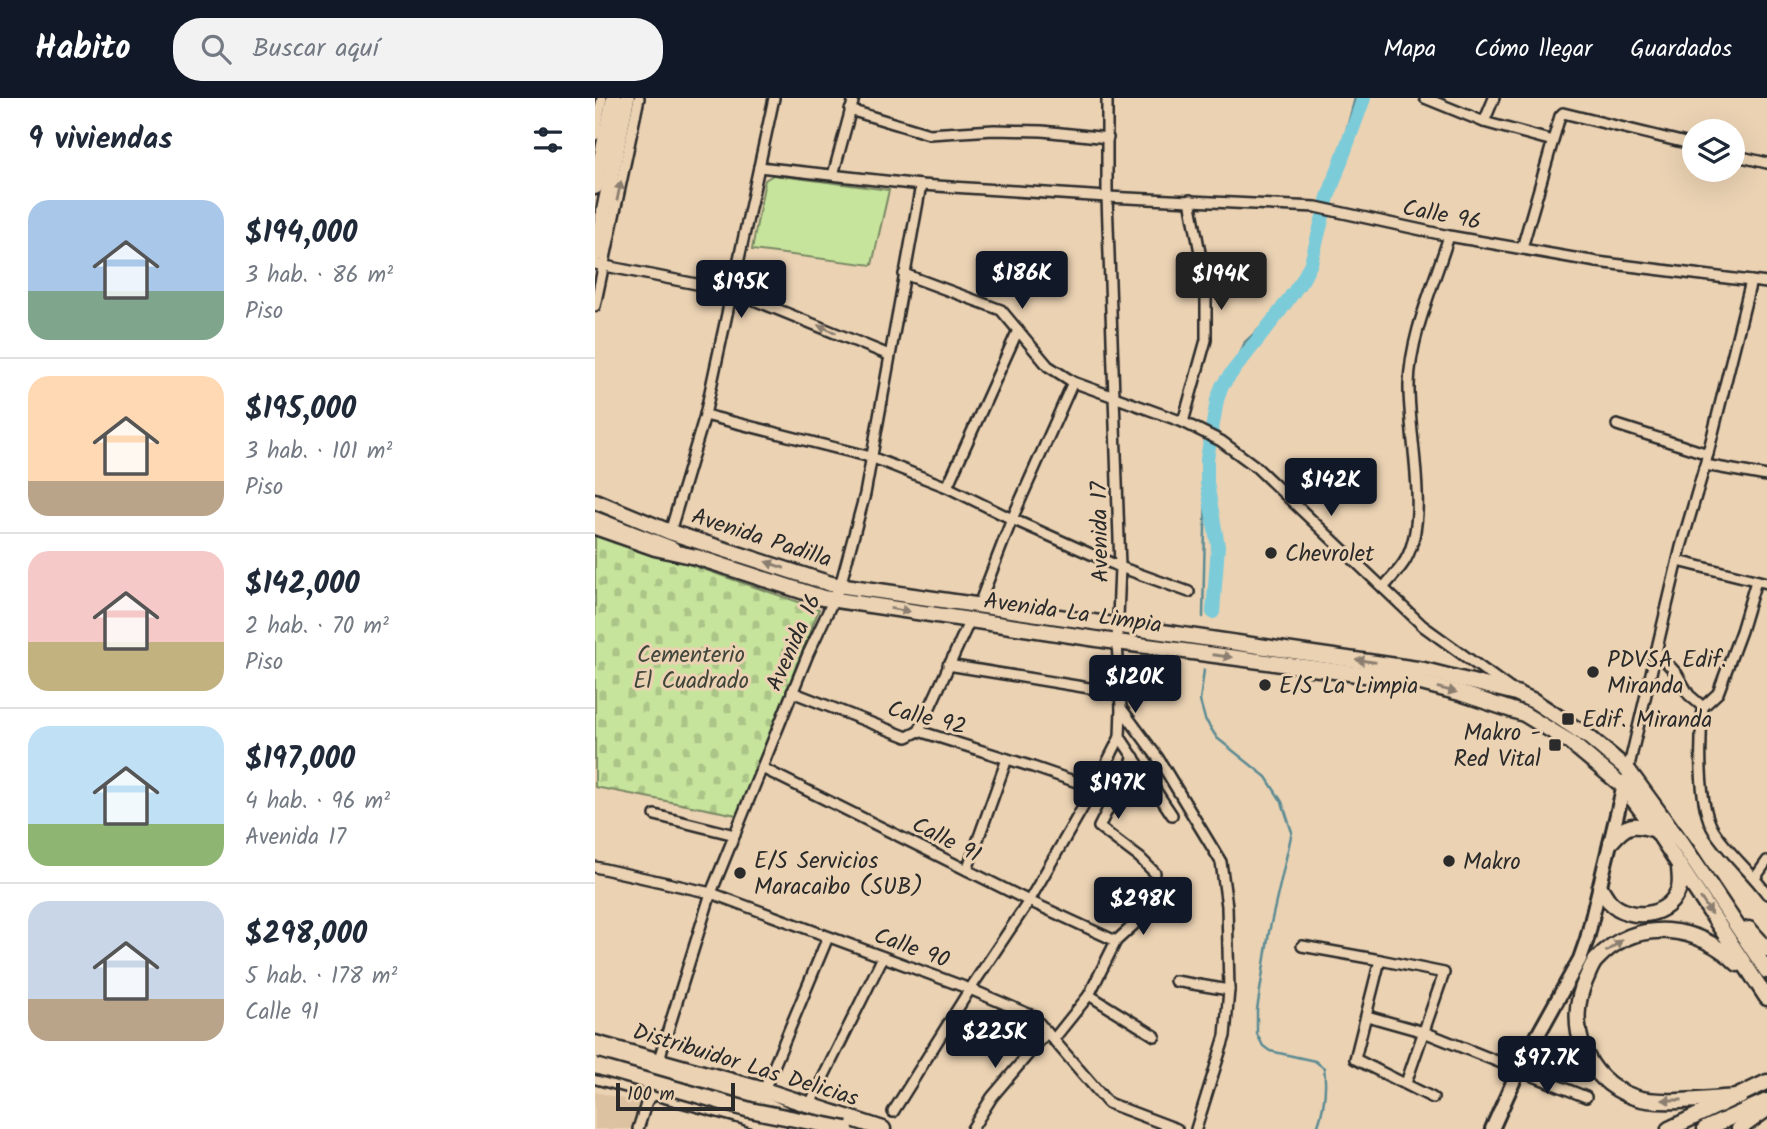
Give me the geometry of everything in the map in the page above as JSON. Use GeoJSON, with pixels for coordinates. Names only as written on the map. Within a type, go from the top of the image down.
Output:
{"type":"FeatureCollection","features":[{"type":"Feature","properties":{"kind":"main road"},"geometry":{"type":"LineString","coordinates":[[595,187],[614,98]]}},
{"type":"Feature","properties":{"kind":"main road"},"geometry":{"type":"LineString","coordinates":[[598,261],[628,98]]}},
{"type":"Feature","properties":{"kind":"main road","name":"Avenida Padilla"},"geometry":{"type":"LineString","coordinates":[[595,504],[670,532],[840,586]]}},
{"type":"Feature","properties":{"kind":"main road","name":"Avenida Padilla"},"geometry":{"type":"LineString","coordinates":[[595,527],[655,548],[697,556],[832,600]]}},
{"type":"Feature","properties":{"kind":"main road","name":"Avenida La Limpia"},"geometry":{"type":"LineString","coordinates":[[840,586],[1425,670],[1516,693],[1534,701],[1590,738],[1628,771],[1708,882],[1767,971]]}},
{"type":"Feature","properties":{"kind":"main road","name":"Avenida La Limpia"},"geometry":{"type":"LineString","coordinates":[[832,600],[1416,682],[1524,714],[1570,742],[1624,787],[1656,830],[1763,992]]}},
{"type":"Feature","properties":{"kind":"main road"},"geometry":{"type":"LineString","coordinates":[[1611,842],[1623,828],[1637,824],[1656,830]]}},
{"type":"Feature","properties":{"kind":"main road"},"geometry":{"type":"LineString","coordinates":[[1600,887],[1610,903],[1626,911],[1642,915],[1660,912],[1673,901],[1680,886],[1679,864]]}},
{"type":"Feature","properties":{"kind":"main road"},"geometry":{"type":"LineString","coordinates":[[1708,882],[1767,948]]}},
{"type":"Feature","properties":{"kind":"main road"},"geometry":{"type":"LineString","coordinates":[[1740,1097],[1668,1100],[1634,1097],[1604,1080],[1585,1055],[1576,1020],[1581,991],[1595,961],[1624,939],[1653,929],[1680,932],[1726,952],[1763,992]]}},
{"type":"Feature","properties":{"kind":"main road","name":"Distribuidor Las Delicias"},"geometry":{"type":"LineString","coordinates":[[595,1043],[764,1090],[883,1129]]}},
{"type":"Feature","properties":{"kind":"main road"},"geometry":{"type":"LineString","coordinates":[[595,1055],[754,1099],[815,1129]]}},
{"type":"Feature","properties":{"kind":"main road"},"geometry":{"type":"LineString","coordinates":[[595,1066],[750,1110],[846,1129]]}},
{"type":"Feature","properties":{"kind":"main road"},"geometry":{"type":"LineString","coordinates":[[595,1076],[656,1093],[741,1122],[779,1129]]}},
{"type":"Feature","properties":{"kind":"main road"},"geometry":{"type":"LineString","coordinates":[[1669,1129],[1767,1082]]}},
{"type":"Feature","properties":{"kind":"main road"},"geometry":{"type":"LineString","coordinates":[[1706,1129],[1767,1101]]}},
{"type":"Feature","properties":{"kind":"main road"},"geometry":{"type":"LineString","coordinates":[[1739,1129],[1767,1109]]}},
{"type":"Feature","properties":{"kind":"street"},"geometry":{"type":"LineString","coordinates":[[595,135],[602,98]]}},
{"type":"Feature","properties":{"kind":"street"},"geometry":{"type":"LineString","coordinates":[[595,306],[598,261],[639,98]]}},
{"type":"Feature","properties":{"kind":"street"},"geometry":{"type":"LineString","coordinates":[[595,517],[636,528],[670,532],[705,415],[774,98]]}},
{"type":"Feature","properties":{"kind":"street"},"geometry":{"type":"LineString","coordinates":[[833,175],[853,98]]}},
{"type":"Feature","properties":{"kind":"street","name":"Avenida 17"},"geometry":{"type":"LineString","coordinates":[[893,1111],[970,989],[1030,901],[1120,737],[1117,642],[1120,567],[1107,197],[1107,98]]}},
{"type":"Feature","properties":{"kind":"street"},"geometry":{"type":"LineString","coordinates":[[1425,98],[1483,122],[1553,141]]}},
{"type":"Feature","properties":{"kind":"street"},"geometry":{"type":"LineString","coordinates":[[1483,122],[1494,98]]}},
{"type":"Feature","properties":{"kind":"street"},"geometry":{"type":"LineString","coordinates":[[850,110],[929,134],[994,130],[1042,131],[1108,138]]}},
{"type":"Feature","properties":{"kind":"street"},"geometry":{"type":"LineString","coordinates":[[1522,248],[1560,116],[1568,113],[1682,142]]}},
{"type":"Feature","properties":{"kind":"street"},"geometry":{"type":"LineString","coordinates":[[1745,158],[1767,163]]}},
{"type":"Feature","properties":{"kind":"street","name":"Calle 96"},"geometry":{"type":"LineString","coordinates":[[759,167],[921,185],[1316,207],[1448,236],[1597,262],[1767,283]]}},
{"type":"Feature","properties":{"kind":"street","name":"Avenida 16"},"geometry":{"type":"LineString","coordinates":[[659,1059],[711,892],[792,692],[840,586],[865,494],[921,185]]}},
{"type":"Feature","properties":{"kind":"street"},"geometry":{"type":"LineString","coordinates":[[1183,422],[1206,340],[1206,284],[1190,200]]}},
{"type":"Feature","properties":{"kind":"street"},"geometry":{"type":"LineString","coordinates":[[1383,588],[1406,561],[1414,540],[1417,510],[1409,384],[1414,345],[1448,236]]}},
{"type":"Feature","properties":{"kind":"street"},"geometry":{"type":"LineString","coordinates":[[598,261],[732,291],[889,355]]}},
{"type":"Feature","properties":{"kind":"street"},"geometry":{"type":"LineString","coordinates":[[904,274],[1001,310],[1048,366],[1073,382],[1183,422],[1221,442],[1255,466],[1423,626],[1516,693]]}},
{"type":"Feature","properties":{"kind":"street"},"geometry":{"type":"LineString","coordinates":[[1492,1129],[1519,1069],[1580,959],[1587,939],[1678,561],[1751,281]]}},
{"type":"Feature","properties":{"kind":"street"},"geometry":{"type":"LineString","coordinates":[[947,487],[1018,330]]}},
{"type":"Feature","properties":{"kind":"street"},"geometry":{"type":"LineString","coordinates":[[978,607],[1012,519],[1073,382]]}},
{"type":"Feature","properties":{"kind":"street"},"geometry":{"type":"LineString","coordinates":[[705,415],[871,457],[947,487],[1120,567],[1189,592]]}},
{"type":"Feature","properties":{"kind":"street"},"geometry":{"type":"LineString","coordinates":[[1617,425],[1707,454]]}},
{"type":"Feature","properties":{"kind":"street"},"geometry":{"type":"LineString","coordinates":[[1705,465],[1767,476]]}},
{"type":"Feature","properties":{"kind":"street"},"geometry":{"type":"LineString","coordinates":[[595,504],[636,528],[697,556]]}},
{"type":"Feature","properties":{"kind":"street"},"geometry":{"type":"LineString","coordinates":[[1678,561],[1767,583]]}},
{"type":"Feature","properties":{"kind":"street"},"geometry":{"type":"LineString","coordinates":[[1756,581],[1718,693],[1703,707],[1698,748],[1704,797],[1712,829],[1767,894]]}},
{"type":"Feature","properties":{"kind":"street"},"geometry":{"type":"LineString","coordinates":[[919,731],[969,620]]}},
{"type":"Feature","properties":{"kind":"street"},"geometry":{"type":"LineString","coordinates":[[1656,651],[1677,674],[1689,695],[1703,707]]}},
{"type":"Feature","properties":{"kind":"street"},"geometry":{"type":"LineString","coordinates":[[948,665],[1120,694]]}},
{"type":"Feature","properties":{"kind":"street","name":"Calle 92"},"geometry":{"type":"LineString","coordinates":[[792,692],[907,737],[919,731],[1094,788]]}},
{"type":"Feature","properties":{"kind":"street"},"geometry":{"type":"LineString","coordinates":[[1121,708],[1158,758],[1221,862],[1227,906],[1229,990],[1225,1036],[1196,1129]]}},
{"type":"Feature","properties":{"kind":"street"},"geometry":{"type":"LineString","coordinates":[[1120,737],[1172,815]]}},
{"type":"Feature","properties":{"kind":"street"},"geometry":{"type":"LineString","coordinates":[[1134,757],[1099,827],[1155,873]]}},
{"type":"Feature","properties":{"kind":"street"},"geometry":{"type":"LineString","coordinates":[[967,870],[1007,759]]}},
{"type":"Feature","properties":{"kind":"street","name":"Calle 91"},"geometry":{"type":"LineString","coordinates":[[762,768],[1116,941]]}},
{"type":"Feature","properties":{"kind":"street"},"geometry":{"type":"LineString","coordinates":[[655,816],[735,835]]}},
{"type":"Feature","properties":{"kind":"street"},"geometry":{"type":"LineString","coordinates":[[1755,878],[1767,861]]}},
{"type":"Feature","properties":{"kind":"street","name":"Calle 90"},"geometry":{"type":"LineString","coordinates":[[595,867],[711,892],[970,989],[1033,1016],[1108,1103],[1177,1129]]}},
{"type":"Feature","properties":{"kind":"street"},"geometry":{"type":"LineString","coordinates":[[972,1129],[992,1097],[1089,995],[1116,941],[1149,911]]}},
{"type":"Feature","properties":{"kind":"street"},"geometry":{"type":"LineString","coordinates":[[764,1090],[828,937]]}},
{"type":"Feature","properties":{"kind":"street"},"geometry":{"type":"LineString","coordinates":[[1302,946],[1444,973],[1405,1083]]}},
{"type":"Feature","properties":{"kind":"street"},"geometry":{"type":"LineString","coordinates":[[810,1104],[883,957]]}},
{"type":"Feature","properties":{"kind":"street"},"geometry":{"type":"LineString","coordinates":[[1380,960],[1355,1059],[1433,1098]]}},
{"type":"Feature","properties":{"kind":"street"},"geometry":{"type":"LineString","coordinates":[[1175,981],[1229,990]]}},
{"type":"Feature","properties":{"kind":"street"},"geometry":{"type":"LineString","coordinates":[[1089,995],[1155,1036]]}},
{"type":"Feature","properties":{"kind":"street"},"geometry":{"type":"LineString","coordinates":[[1367,1016],[1424,1032],[1586,1097]]}},
{"type":"Feature","properties":{"kind":"street"},"geometry":{"type":"LineString","coordinates":[[638,1129],[647,1101],[656,1093]]}},
{"type":"Feature","properties":{"kind":"shaded area"},"geometry":{"type":"Polygon","coordinates":[[[595,1092],[640,1103],[632,1129],[595,1129],[595,1092]]]}},
{"type":"Feature","properties":{"kind":"green space"},"geometry":{"type":"Polygon","coordinates":[[[773,175],[889,190],[872,265],[752,250],[765,180],[773,175]]]}},
{"type":"Feature","properties":{"kind":"green space","name":"Cementerio El Cuadrado"},"geometry":{"type":"Polygon","coordinates":[[[595,532],[819,609],[737,815],[595,787],[595,532]]]}},
{"type":"Feature","properties":{"kind":"waterway"},"geometry":{"type":"LineString","coordinates":[[1326,205],[1355,98]]}},
{"type":"Feature","properties":{"kind":"waterway"},"geometry":{"type":"LineString","coordinates":[[1213,612],[1218,546],[1207,483],[1207,459],[1217,400],[1222,386],[1278,314],[1311,263],[1328,197],[1364,98]]}},
{"type":"Feature","properties":{"kind":"waterway"},"geometry":{"type":"LineString","coordinates":[[1208,432],[1245,342],[1303,289],[1324,212]]}},
{"type":"Feature","properties":{"kind":"waterway"},"geometry":{"type":"LineString","coordinates":[[1203,617],[1207,438]]}},
{"type":"Feature","properties":{"kind":"waterway"},"geometry":{"type":"LineString","coordinates":[[1204,670],[1200,701],[1205,719],[1217,738],[1266,777],[1282,802],[1292,832],[1269,932],[1257,1010],[1257,1034],[1263,1046],[1270,1051],[1315,1061],[1324,1068],[1324,1099],[1317,1129]]}},
{"type":"Feature","properties":{"kind":"place","name":"Chevrolet"},"geometry":{"type":"Point","coordinates":[1271,553]}},
{"type":"Feature","properties":{"kind":"place","name":"PDVSA Edif. Miranda"},"geometry":{"type":"Point","coordinates":[1593,672]}},
{"type":"Feature","properties":{"kind":"place","name":"E/S La Limpia"},"geometry":{"type":"Point","coordinates":[1265,685]}},
{"type":"Feature","properties":{"kind":"place","name":"Edif. Miranda"},"geometry":{"type":"Point","coordinates":[1568,719]}},
{"type":"Feature","properties":{"kind":"place","name":"Makro - Red Vital"},"geometry":{"type":"Point","coordinates":[1555,745]}},
{"type":"Feature","properties":{"kind":"place","name":"Makro"},"geometry":{"type":"Point","coordinates":[1449,861]}},
{"type":"Feature","properties":{"kind":"place","name":"E/S Servicios Maracaibo (SUB)"},"geometry":{"type":"Point","coordinates":[740,873]}}]}
